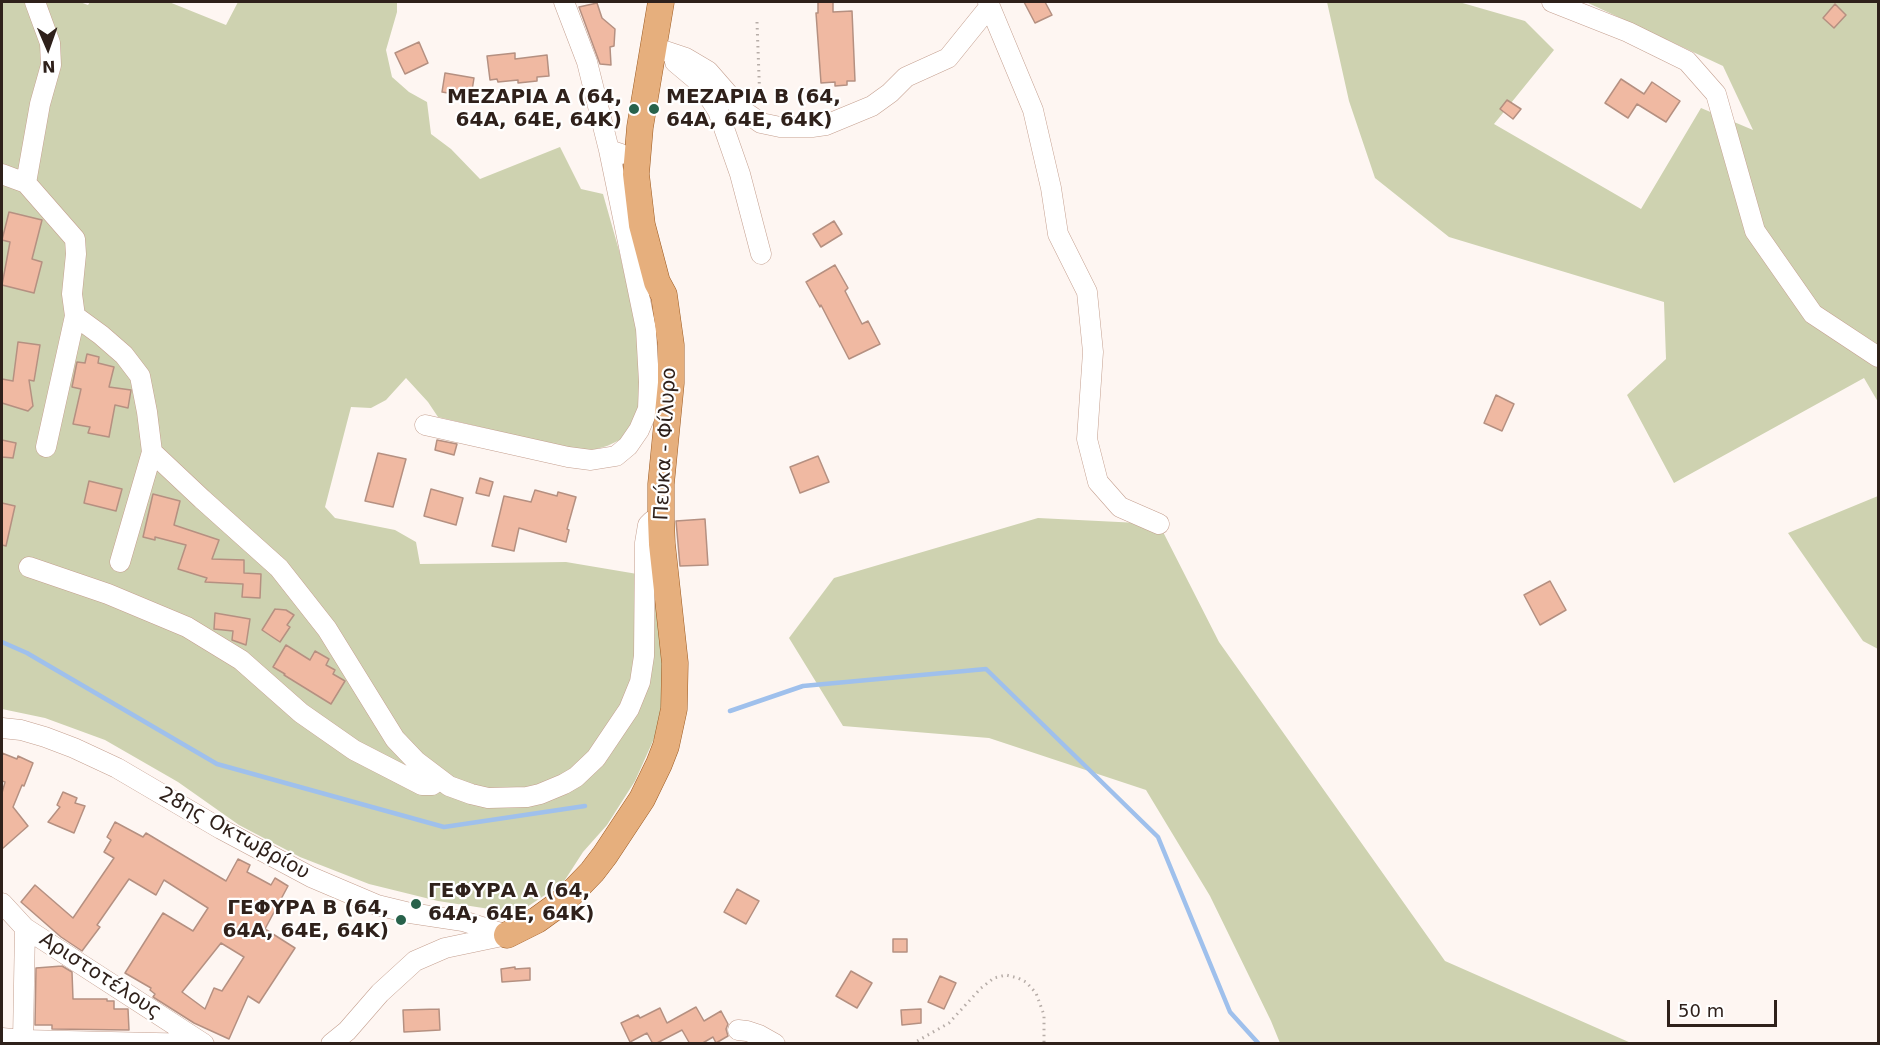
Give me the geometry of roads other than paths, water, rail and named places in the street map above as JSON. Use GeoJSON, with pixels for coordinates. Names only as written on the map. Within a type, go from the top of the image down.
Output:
{"type":"FeatureCollection","features":[{"type":"Feature","properties":{"kind":"main road","name":"Πεύκα - Φίλυρο"},"geometry":{"type":"LineString","coordinates":[[507,935],[554,909],[572,894],[592,872],[642,799],[666,746],[674,709],[676,682],[661,519],[661,484],[671,383],[670,345],[664,295],[657,282],[642,225],[637,190],[640,127],[661,2]]}},
{"type":"Feature","properties":{"kind":"street"},"geometry":{"type":"LineString","coordinates":[[26,183],[40,104],[51,65],[50,43],[35,2]]}},
{"type":"Feature","properties":{"kind":"street"},"geometry":{"type":"LineString","coordinates":[[425,425],[568,457],[591,460],[616,456],[628,446],[639,430],[648,409],[646,329],[609,150],[587,62],[564,2]]}},
{"type":"Feature","properties":{"kind":"street"},"geometry":{"type":"LineString","coordinates":[[1552,2],[1628,32],[1687,61],[1716,94],[1755,231],[1813,314],[1878,357]]}},
{"type":"Feature","properties":{"kind":"street"},"geometry":{"type":"LineString","coordinates":[[653,47],[686,58],[708,71],[742,110],[761,123],[780,127],[819,126],[872,106],[882,100],[906,76],[934,65],[951,55],[989,4]]}},
{"type":"Feature","properties":{"kind":"street"},"geometry":{"type":"LineString","coordinates":[[989,4],[1033,110],[1051,188],[1058,234],[1087,292],[1093,352],[1087,439],[1098,482],[1120,507],[1159,524]]}},
{"type":"Feature","properties":{"kind":"street"},"geometry":{"type":"LineString","coordinates":[[653,47],[687,70],[718,111],[741,174],[761,254]]}},
{"type":"Feature","properties":{"kind":"street"},"geometry":{"type":"LineString","coordinates":[[609,150],[638,159]]}},
{"type":"Feature","properties":{"kind":"street"},"geometry":{"type":"LineString","coordinates":[[2,174],[26,183],[75,239],[76,254],[72,294],[75,316],[46,447]]}},
{"type":"Feature","properties":{"kind":"street"},"geometry":{"type":"LineString","coordinates":[[75,316],[101,334],[124,355],[140,376],[147,411],[152,452],[120,562]]}},
{"type":"Feature","properties":{"kind":"street"},"geometry":{"type":"LineString","coordinates":[[152,452],[279,568],[327,629],[406,753],[439,780],[459,790],[488,798],[502,799],[540,794],[576,777],[596,758],[626,714],[640,682],[644,656],[645,543],[648,525],[652,521],[661,519]]}},
{"type":"Feature","properties":{"kind":"street"},"geometry":{"type":"LineString","coordinates":[[28,567],[108,594],[187,627],[241,660],[301,713],[354,750],[416,783],[429,786],[439,780]]}},
{"type":"Feature","properties":{"kind":"street","name":"28ης Οκτωβρίου"},"geometry":{"type":"LineString","coordinates":[[2,728],[21,730],[85,753],[117,768],[221,829],[311,877],[377,905],[410,913],[463,921],[507,935]]}},
{"type":"Feature","properties":{"kind":"street","name":"Αριστοτέλους"},"geometry":{"type":"LineString","coordinates":[[2,903],[25,928],[204,1044]]}},
{"type":"Feature","properties":{"kind":"street"},"geometry":{"type":"LineString","coordinates":[[23,1040],[25,928]]}},
{"type":"Feature","properties":{"kind":"street"},"geometry":{"type":"LineString","coordinates":[[331,1044],[347,1031],[380,993],[415,961],[446,948],[507,935]]}},
{"type":"Feature","properties":{"kind":"street"},"geometry":{"type":"LineString","coordinates":[[738,1030],[747,1030],[775,1044]]}},
{"type":"Feature","properties":{"kind":"street"},"geometry":{"type":"LineString","coordinates":[[2,1038],[199,1044]]}},
{"type":"Feature","properties":{"kind":"waterway"},"geometry":{"type":"LineString","coordinates":[[2,642],[27,653],[217,764],[444,827],[585,806]]}},
{"type":"Feature","properties":{"kind":"waterway"},"geometry":{"type":"LineString","coordinates":[[730,711],[803,686],[986,669],[1158,837],[1230,1012],[1259,1044]]}},
{"type":"Feature","properties":{"kind":"place","name":"ΜΕΖΑΡΙΑ A (64, 64Α, 64Ε, 64Κ)"},"geometry":{"type":"Point","coordinates":[634,109]}},
{"type":"Feature","properties":{"kind":"place","name":"ΜΕΖΑΡΙΑ B (64, 64Α, 64Ε, 64Κ)"},"geometry":{"type":"Point","coordinates":[654,109]}},
{"type":"Feature","properties":{"kind":"place","name":"ΓΕΦΥΡΑ A (64, 64Α, 64Ε, 64Κ)"},"geometry":{"type":"Point","coordinates":[416,904]}},
{"type":"Feature","properties":{"kind":"place","name":"ΓΕΦΥΡΑ B (64, 64Α, 64Ε, 64Κ)"},"geometry":{"type":"Point","coordinates":[401,920]}}]}
